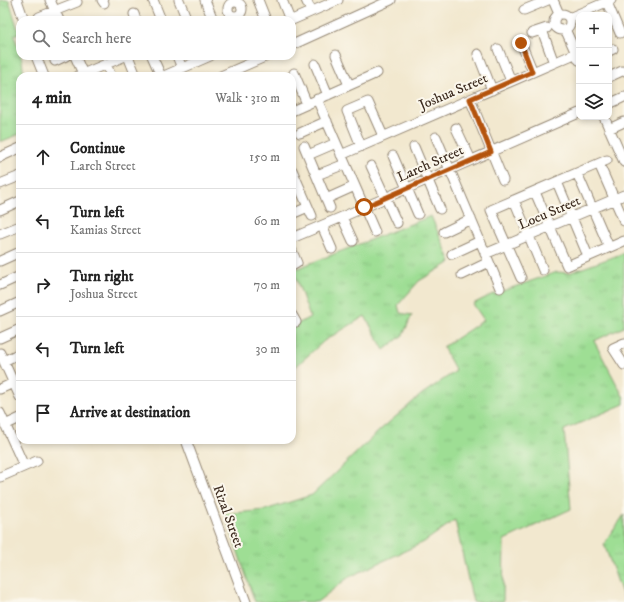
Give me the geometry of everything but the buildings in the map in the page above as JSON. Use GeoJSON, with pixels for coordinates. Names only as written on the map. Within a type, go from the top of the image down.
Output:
{"type":"FeatureCollection","features":[{"type":"Feature","properties":{"kind":"street"},"geometry":{"type":"LineString","coordinates":[[17,0],[23,16]]}},
{"type":"Feature","properties":{"kind":"street"},"geometry":{"type":"LineString","coordinates":[[50,0],[57,16]]}},
{"type":"Feature","properties":{"kind":"street"},"geometry":{"type":"LineString","coordinates":[[153,0],[160,16]]}},
{"type":"Feature","properties":{"kind":"street"},"geometry":{"type":"LineString","coordinates":[[179,0],[185,16]]}},
{"type":"Feature","properties":{"kind":"street"},"geometry":{"type":"LineString","coordinates":[[205,0],[210,16]]}},
{"type":"Feature","properties":{"kind":"street"},"geometry":{"type":"LineString","coordinates":[[242,5],[254,0]]}},
{"type":"Feature","properties":{"kind":"street"},"geometry":{"type":"LineString","coordinates":[[258,0],[264,16]]}},
{"type":"Feature","properties":{"kind":"street"},"geometry":{"type":"LineString","coordinates":[[282,0],[289,16]]}},
{"type":"Feature","properties":{"kind":"street"},"geometry":{"type":"LineString","coordinates":[[306,0],[311,12]]}},
{"type":"Feature","properties":{"kind":"street"},"geometry":{"type":"LineString","coordinates":[[296,43],[391,0]]}},
{"type":"Feature","properties":{"kind":"street"},"geometry":{"type":"LineString","coordinates":[[524,10],[548,0]]}},
{"type":"Feature","properties":{"kind":"street"},"geometry":{"type":"LineString","coordinates":[[553,0],[559,14]]}},
{"type":"Feature","properties":{"kind":"street"},"geometry":{"type":"LineString","coordinates":[[228,12],[228,6],[232,1],[239,2],[242,5]]}},
{"type":"Feature","properties":{"kind":"street"},"geometry":{"type":"LineString","coordinates":[[296,18],[335,1]]}},
{"type":"Feature","properties":{"kind":"street"},"geometry":{"type":"LineString","coordinates":[[588,12],[608,1],[620,27]]}},
{"type":"Feature","properties":{"kind":"street"},"geometry":{"type":"LineString","coordinates":[[42,16],[77,2]]}},
{"type":"Feature","properties":{"kind":"street"},"geometry":{"type":"LineString","coordinates":[[240,16],[242,5]]}},
{"type":"Feature","properties":{"kind":"street"},"geometry":{"type":"LineString","coordinates":[[218,16],[228,12]]}},
{"type":"Feature","properties":{"kind":"street"},"geometry":{"type":"LineString","coordinates":[[228,12],[234,16]]}},
{"type":"Feature","properties":{"kind":"street"},"geometry":{"type":"LineString","coordinates":[[559,14],[565,14],[569,18],[570,23],[565,29],[559,30],[554,25],[554,19],[559,14]]}},
{"type":"Feature","properties":{"kind":"street"},"geometry":{"type":"LineString","coordinates":[[569,18],[576,16]]}},
{"type":"Feature","properties":{"kind":"street"},"geometry":{"type":"LineString","coordinates":[[532,33],[554,25]]}},
{"type":"Feature","properties":{"kind":"street"},"geometry":{"type":"LineString","coordinates":[[565,29],[576,51]]}},
{"type":"Feature","properties":{"kind":"street"},"geometry":{"type":"LineString","coordinates":[[542,30],[554,62]]}},
{"type":"Feature","properties":{"kind":"street"},"geometry":{"type":"LineString","coordinates":[[521,43],[532,72]]}},
{"type":"Feature","properties":{"kind":"street"},"geometry":{"type":"LineString","coordinates":[[498,49],[511,81]]}},
{"type":"Feature","properties":{"kind":"street"},"geometry":{"type":"LineString","coordinates":[[478,54],[492,90]]}},
{"type":"Feature","properties":{"kind":"street"},"geometry":{"type":"LineString","coordinates":[[336,55],[349,85]]}},
{"type":"Feature","properties":{"kind":"street","name":"Joshua Street"},"geometry":{"type":"LineString","coordinates":[[341,155],[554,62],[576,56]]}},
{"type":"Feature","properties":{"kind":"street"},"geometry":{"type":"LineString","coordinates":[[37,60],[39,72]]}},
{"type":"Feature","properties":{"kind":"street"},"geometry":{"type":"LineString","coordinates":[[76,60],[81,72]]}},
{"type":"Feature","properties":{"kind":"street"},"geometry":{"type":"LineString","coordinates":[[89,72],[115,60]]}},
{"type":"Feature","properties":{"kind":"street"},"geometry":{"type":"LineString","coordinates":[[130,60],[134,72]]}},
{"type":"Feature","properties":{"kind":"street"},"geometry":{"type":"LineString","coordinates":[[154,60],[159,72]]}},
{"type":"Feature","properties":{"kind":"street"},"geometry":{"type":"LineString","coordinates":[[179,60],[182,68]]}},
{"type":"Feature","properties":{"kind":"street"},"geometry":{"type":"LineString","coordinates":[[173,72],[199,60]]}},
{"type":"Feature","properties":{"kind":"street"},"geometry":{"type":"LineString","coordinates":[[229,72],[252,60]]}},
{"type":"Feature","properties":{"kind":"street"},"geometry":{"type":"LineString","coordinates":[[106,64],[109,72]]}},
{"type":"Feature","properties":{"kind":"street"},"geometry":{"type":"LineString","coordinates":[[315,64],[328,95]]}},
{"type":"Feature","properties":{"kind":"street"},"geometry":{"type":"LineString","coordinates":[[612,76],[622,71]]}},
{"type":"Feature","properties":{"kind":"street"},"geometry":{"type":"LineString","coordinates":[[296,109],[377,73]]}},
{"type":"Feature","properties":{"kind":"street"},"geometry":{"type":"LineString","coordinates":[[296,78],[307,104]]}},
{"type":"Feature","properties":{"kind":"street"},"geometry":{"type":"LineString","coordinates":[[612,103],[624,97]]}},
{"type":"Feature","properties":{"kind":"street"},"geometry":{"type":"LineString","coordinates":[[470,99],[503,180]]}},
{"type":"Feature","properties":{"kind":"street"},"geometry":{"type":"LineString","coordinates":[[317,100],[375,232]]}},
{"type":"Feature","properties":{"kind":"street"},"geometry":{"type":"LineString","coordinates":[[362,146],[347,111],[368,102],[383,136]]}},
{"type":"Feature","properties":{"kind":"street","name":"Larch Street"},"geometry":{"type":"LineString","coordinates":[[296,236],[471,160],[519,142],[530,130],[576,114]]}},
{"type":"Feature","properties":{"kind":"street"},"geometry":{"type":"LineString","coordinates":[[605,120],[621,149],[624,162]]}},
{"type":"Feature","properties":{"kind":"street"},"geometry":{"type":"LineString","coordinates":[[300,133],[327,121]]}},
{"type":"Feature","properties":{"kind":"street"},"geometry":{"type":"LineString","coordinates":[[609,129],[624,122]]}},
{"type":"Feature","properties":{"kind":"street"},"geometry":{"type":"LineString","coordinates":[[456,128],[471,160]]}},
{"type":"Feature","properties":{"kind":"street"},"geometry":{"type":"LineString","coordinates":[[436,137],[500,288]]}},
{"type":"Feature","properties":{"kind":"street"},"geometry":{"type":"LineString","coordinates":[[308,155],[336,143]]}},
{"type":"Feature","properties":{"kind":"street"},"geometry":{"type":"LineString","coordinates":[[304,146],[328,203],[355,186]]}},
{"type":"Feature","properties":{"kind":"street"},"geometry":{"type":"LineString","coordinates":[[414,147],[440,209]]}},
{"type":"Feature","properties":{"kind":"street"},"geometry":{"type":"LineString","coordinates":[[0,157],[16,150]]}},
{"type":"Feature","properties":{"kind":"street"},"geometry":{"type":"LineString","coordinates":[[393,156],[418,214]]}},
{"type":"Feature","properties":{"kind":"street"},"geometry":{"type":"LineString","coordinates":[[521,278],[492,210],[603,162],[624,221]]}},
{"type":"Feature","properties":{"kind":"street"},"geometry":{"type":"LineString","coordinates":[[316,175],[345,164]]}},
{"type":"Feature","properties":{"kind":"street"},"geometry":{"type":"LineString","coordinates":[[371,166],[396,223]]}},
{"type":"Feature","properties":{"kind":"street"},"geometry":{"type":"LineString","coordinates":[[578,173],[609,247]]}},
{"type":"Feature","properties":{"kind":"street"},"geometry":{"type":"LineString","coordinates":[[0,184],[16,178]]}},
{"type":"Feature","properties":{"kind":"street"},"geometry":{"type":"LineString","coordinates":[[557,182],[588,256]]}},
{"type":"Feature","properties":{"kind":"street"},"geometry":{"type":"LineString","coordinates":[[296,188],[312,216]]}},
{"type":"Feature","properties":{"kind":"street"},"geometry":{"type":"LineString","coordinates":[[535,192],[566,266],[624,241]]}},
{"type":"Feature","properties":{"kind":"street","name":"Locu Street"},"geometry":{"type":"LineString","coordinates":[[462,275],[506,245],[624,195]]}},
{"type":"Feature","properties":{"kind":"street"},"geometry":{"type":"LineString","coordinates":[[514,200],[543,270]]}},
{"type":"Feature","properties":{"kind":"street"},"geometry":{"type":"LineString","coordinates":[[0,210],[16,203]]}},
{"type":"Feature","properties":{"kind":"street"},"geometry":{"type":"LineString","coordinates":[[296,212],[308,207]]}},
{"type":"Feature","properties":{"kind":"street"},"geometry":{"type":"LineString","coordinates":[[342,217],[353,241]]}},
{"type":"Feature","properties":{"kind":"street"},"geometry":{"type":"LineString","coordinates":[[444,232],[471,219]]}},
{"type":"Feature","properties":{"kind":"street"},"geometry":{"type":"LineString","coordinates":[[322,226],[332,250]]}},
{"type":"Feature","properties":{"kind":"street"},"geometry":{"type":"LineString","coordinates":[[0,234],[16,228]]}},
{"type":"Feature","properties":{"kind":"street"},"geometry":{"type":"LineString","coordinates":[[452,254],[480,241]]}},
{"type":"Feature","properties":{"kind":"street"},"geometry":{"type":"LineString","coordinates":[[0,261],[16,254]]}},
{"type":"Feature","properties":{"kind":"street"},"geometry":{"type":"LineString","coordinates":[[0,285],[16,278]]}},
{"type":"Feature","properties":{"kind":"street"},"geometry":{"type":"LineString","coordinates":[[0,311],[16,304]]}},
{"type":"Feature","properties":{"kind":"street"},"geometry":{"type":"LineString","coordinates":[[0,338],[16,331]]}},
{"type":"Feature","properties":{"kind":"street"},"geometry":{"type":"LineString","coordinates":[[624,343],[613,348],[624,365]]}},
{"type":"Feature","properties":{"kind":"street"},"geometry":{"type":"LineString","coordinates":[[16,354],[2,357],[16,380]]}},
{"type":"Feature","properties":{"kind":"street"},"geometry":{"type":"LineString","coordinates":[[0,389],[16,382]]}},
{"type":"Feature","properties":{"kind":"street"},"geometry":{"type":"LineString","coordinates":[[0,413],[24,466]]}},
{"type":"Feature","properties":{"kind":"street"},"geometry":{"type":"LineString","coordinates":[[5,424],[16,420]]}},
{"type":"Feature","properties":{"kind":"street","name":"Rizal Street"},"geometry":{"type":"LineString","coordinates":[[187,444],[246,602]]}},
{"type":"Feature","properties":{"kind":"street"},"geometry":{"type":"LineString","coordinates":[[1,474],[37,461]]}},
{"type":"Feature","properties":{"kind":"green space"},"geometry":{"type":"Polygon","coordinates":[[[0,0],[9,0],[16,23],[16,34],[14,35],[16,41],[16,60],[22,60],[24,72],[16,72],[16,136],[0,142],[0,0]]]}},
{"type":"Feature","properties":{"kind":"green space"},"geometry":{"type":"Polygon","coordinates":[[[431,216],[451,262],[419,281],[398,305],[400,313],[412,315],[403,335],[384,350],[365,316],[324,341],[296,366],[296,325],[310,317],[296,278],[296,269],[431,216]]]}},
{"type":"Feature","properties":{"kind":"green space"},"geometry":{"type":"Polygon","coordinates":[[[624,253],[624,327],[594,341],[624,398],[624,404],[564,430],[571,509],[504,540],[503,602],[473,602],[455,520],[424,542],[349,577],[317,602],[255,602],[225,514],[265,510],[312,495],[379,431],[422,394],[456,371],[443,347],[484,320],[473,304],[491,295],[557,272],[569,273],[624,253]]]}},
{"type":"Feature","properties":{"kind":"green space"},"geometry":{"type":"Polygon","coordinates":[[[624,515],[624,599],[604,544],[624,515]]]}},
{"type":"Feature","properties":{"kind":"route"},"geometry":{"type":"LineString","coordinates":[[364,207],[491,152],[470,99],[532,72],[521,43]]}}]}
